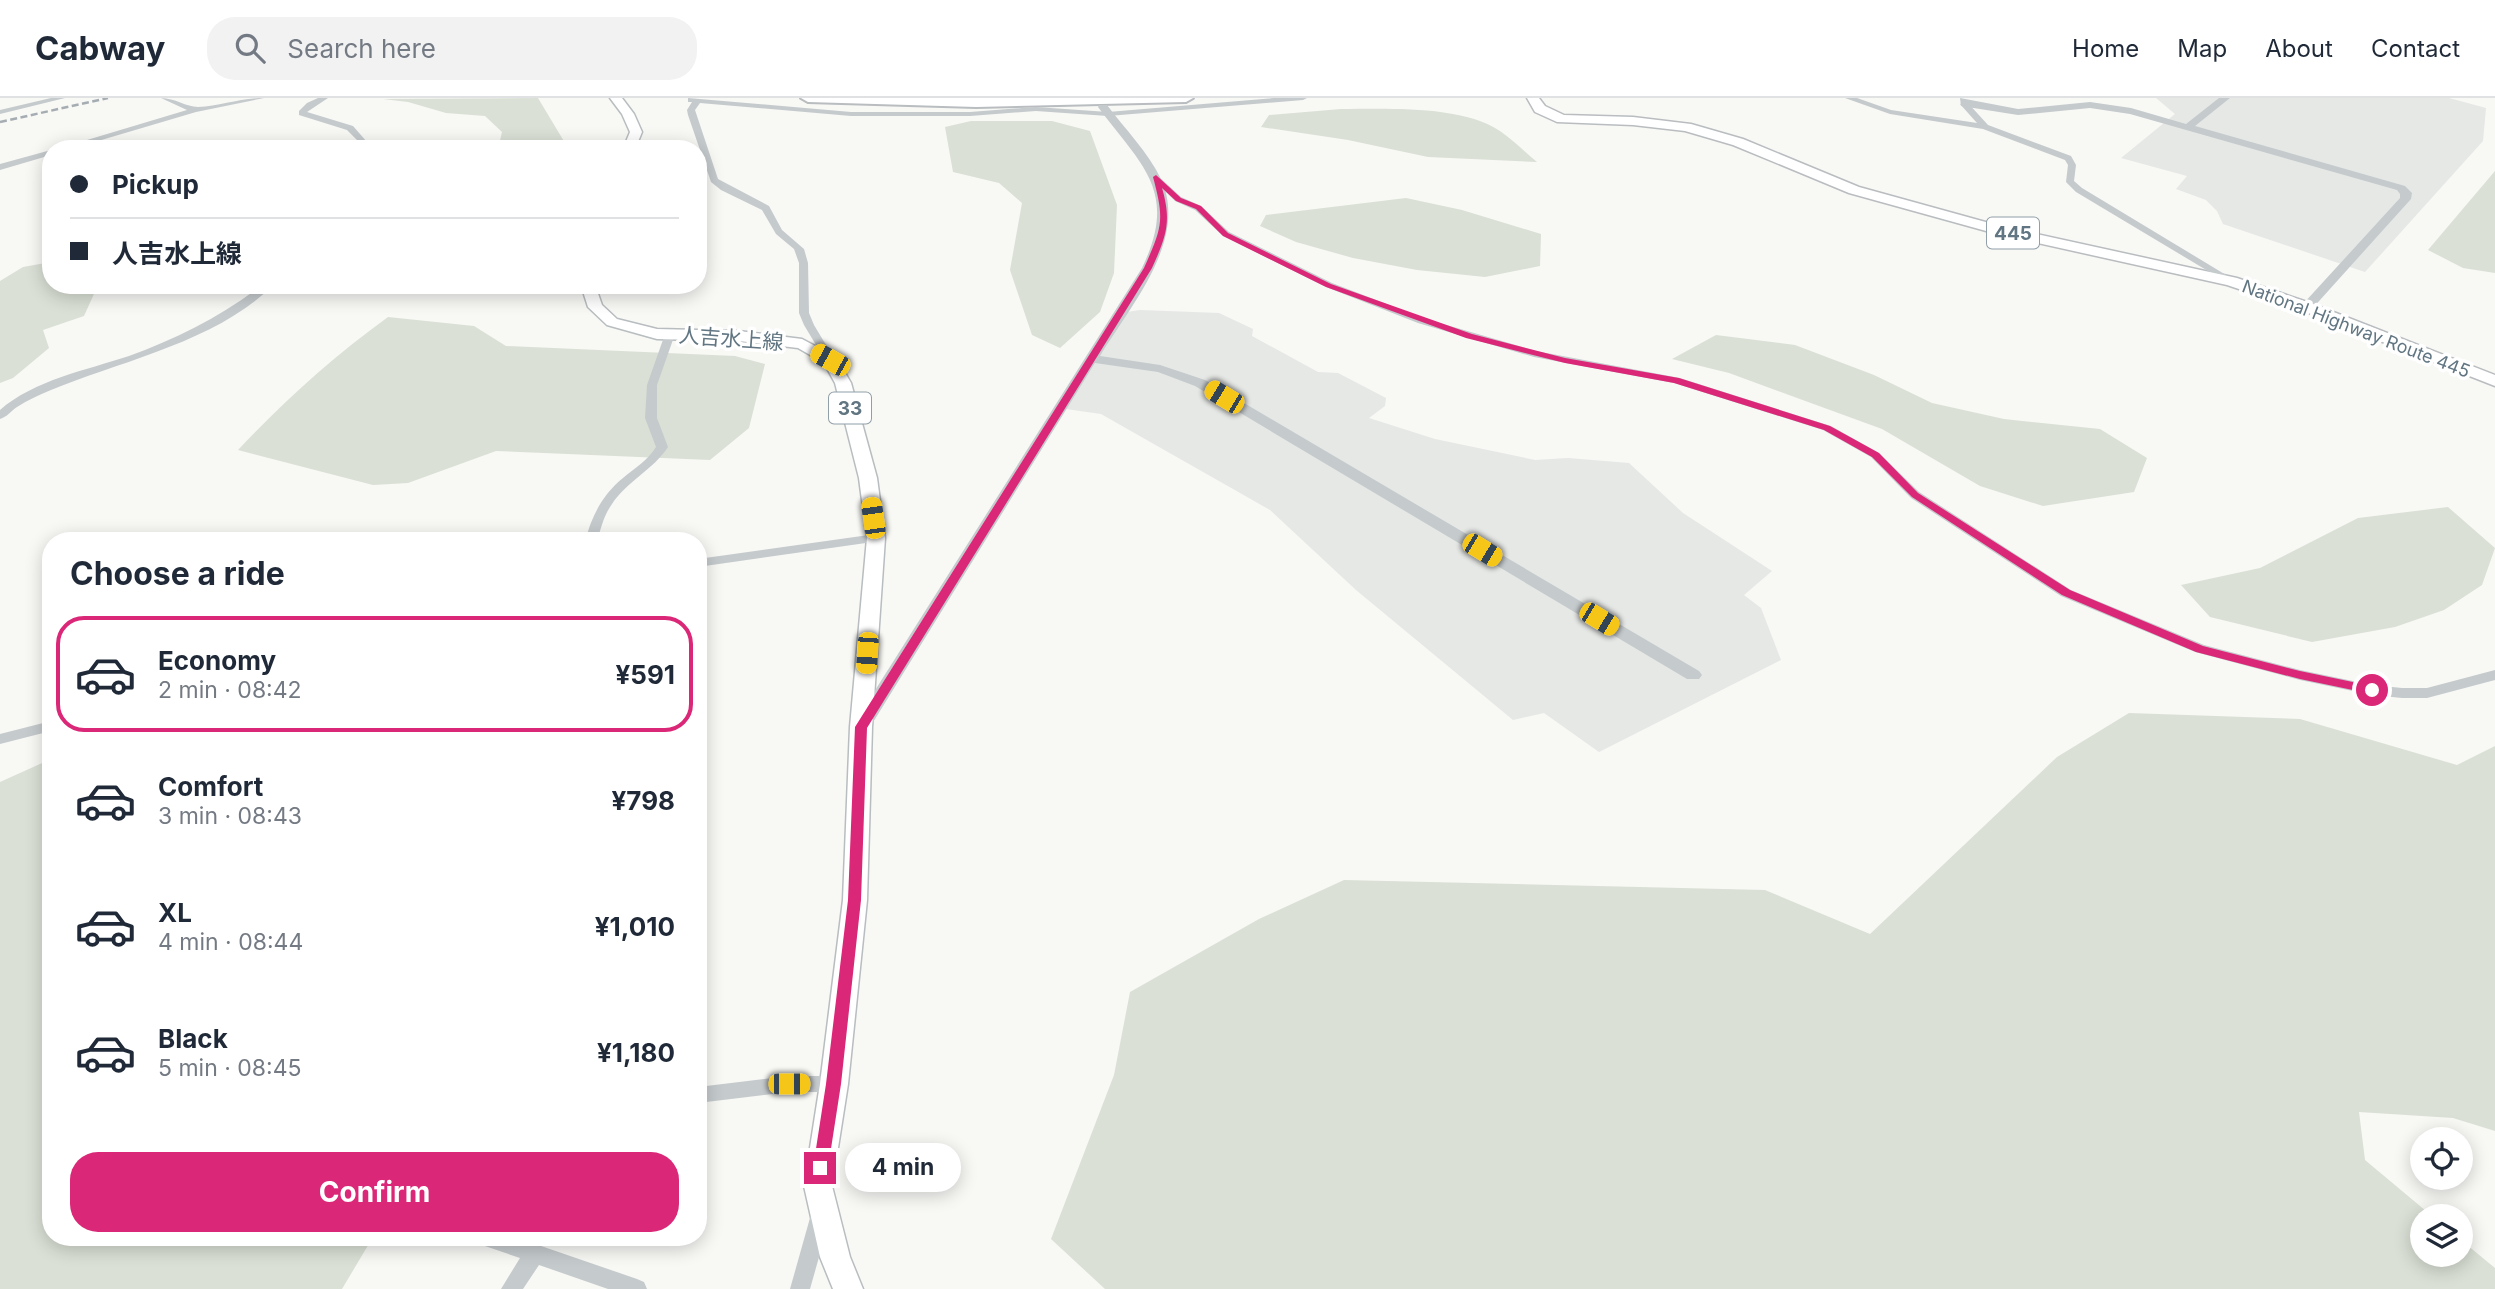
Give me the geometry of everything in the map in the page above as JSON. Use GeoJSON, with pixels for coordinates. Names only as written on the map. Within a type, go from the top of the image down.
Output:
{"type":"FeatureCollection","features":[{"type":"Feature","properties":{"kind":"highway"},"geometry":{"type":"LineString","coordinates":[[808,98],[989,103],[1186,98]]}},
{"type":"Feature","properties":{"kind":"highway","name":"National Highway Route 445"},"geometry":{"type":"LineString","coordinates":[[1533,98],[1540,109],[1562,119],[1633,121],[1686,127],[1738,142],[1854,190],[1997,229],[2231,281],[2307,307],[2495,381]]}},
{"type":"Feature","properties":{"kind":"main road"},"geometry":{"type":"LineString","coordinates":[[615,98],[628,114],[636,132],[633,140]]}},
{"type":"Feature","properties":{"kind":"main road","name":"人吉水上線"},"geometry":{"type":"LineString","coordinates":[[591,294],[595,307],[612,322],[657,334],[739,336],[802,344],[830,360]]}},
{"type":"Feature","properties":{"kind":"main road","name":"33"},"geometry":{"type":"LineString","coordinates":[[830,360],[843,383],[865,466],[876,538],[861,727],[855,900],[834,1084],[818,1186],[835,1257],[848,1289]]}},
{"type":"Feature","properties":{"kind":"street"},"geometry":{"type":"LineString","coordinates":[[0,112],[61,98]]}},
{"type":"Feature","properties":{"kind":"street"},"geometry":{"type":"LineString","coordinates":[[164,98],[195,110]]}},
{"type":"Feature","properties":{"kind":"street"},"geometry":{"type":"LineString","coordinates":[[92,140],[195,110],[260,98]]}},
{"type":"Feature","properties":{"kind":"street"},"geometry":{"type":"LineString","coordinates":[[324,98],[310,105],[302,113],[350,128],[361,140]]}},
{"type":"Feature","properties":{"kind":"street"},"geometry":{"type":"LineString","coordinates":[[702,140],[694,127],[691,110],[695,100],[852,114],[970,114],[1036,109],[1106,110],[1303,98]]}},
{"type":"Feature","properties":{"kind":"street"},"geometry":{"type":"LineString","coordinates":[[1849,98],[1890,111],[1984,127],[2068,158],[2072,164],[2068,175],[2070,182],[2079,190],[2231,281]]}},
{"type":"Feature","properties":{"kind":"street"},"geometry":{"type":"LineString","coordinates":[[2190,125],[2225,98]]}},
{"type":"Feature","properties":{"kind":"street"},"geometry":{"type":"LineString","coordinates":[[1965,101],[1984,127]]}},
{"type":"Feature","properties":{"kind":"street"},"geometry":{"type":"LineString","coordinates":[[1965,101],[2018,112],[2090,105],[2131,111],[2190,125],[2386,182],[2406,193],[2405,199],[2307,307]]}},
{"type":"Feature","properties":{"kind":"street"},"geometry":{"type":"LineString","coordinates":[[1106,110],[1138,148],[1156,177],[1178,199],[1199,208],[1226,234],[1329,285],[1422,321],[1534,354],[1676,380],[1827,428],[1875,455],[1915,495],[2066,593],[2200,649],[2300,675],[2372,690],[2402,693],[2427,694],[2495,675]]}},
{"type":"Feature","properties":{"kind":"street"},"geometry":{"type":"LineString","coordinates":[[0,167],[42,155]]}},
{"type":"Feature","properties":{"kind":"street"},"geometry":{"type":"LineString","coordinates":[[707,159],[712,178],[722,186],[765,207],[774,219],[778,231],[799,248],[803,259],[803,312],[808,327],[830,360]]}},
{"type":"Feature","properties":{"kind":"street"},"geometry":{"type":"LineString","coordinates":[[861,727],[1148,268],[1162,236],[1165,210],[1156,177]]}},
{"type":"Feature","properties":{"kind":"street"},"geometry":{"type":"LineString","coordinates":[[0,416],[22,397],[167,343],[257,294]]}},
{"type":"Feature","properties":{"kind":"street"},"geometry":{"type":"LineString","coordinates":[[594,532],[598,517],[616,490],[655,458],[662,446],[651,418],[652,385],[670,334]]}},
{"type":"Feature","properties":{"kind":"street"},"geometry":{"type":"LineString","coordinates":[[1091,359],[1154,366],[1178,372],[1200,383],[1693,675]]}},
{"type":"Feature","properties":{"kind":"street"},"geometry":{"type":"LineString","coordinates":[[707,562],[876,538]]}},
{"type":"Feature","properties":{"kind":"street"},"geometry":{"type":"LineString","coordinates":[[0,740],[42,728]]}},
{"type":"Feature","properties":{"kind":"street"},"geometry":{"type":"LineString","coordinates":[[707,1094],[789,1084],[834,1084]]}},
{"type":"Feature","properties":{"kind":"street"},"geometry":{"type":"LineString","coordinates":[[800,1289],[822,1210]]}},
{"type":"Feature","properties":{"kind":"street"},"geometry":{"type":"LineString","coordinates":[[514,1246],[637,1289]]}},
{"type":"Feature","properties":{"kind":"street"},"geometry":{"type":"LineString","coordinates":[[511,1289],[535,1253]]}},
{"type":"Feature","properties":{"kind":"shaded area"},"geometry":{"type":"Polygon","coordinates":[[[538,98],[563,140],[500,140],[502,132],[485,116],[446,113],[408,102],[383,99],[538,98]]]}},
{"type":"Feature","properties":{"kind":"shaded area"},"geometry":{"type":"Polygon","coordinates":[[[2156,98],[2449,98],[2486,108],[2483,141],[2365,272],[2223,224],[2217,211],[2206,200],[2176,189],[2187,176],[2121,158],[2175,114],[2156,98]]]}},
{"type":"Feature","properties":{"kind":"shaded area"},"geometry":{"type":"Polygon","coordinates":[[[1341,109],[1423,110],[1465,117],[1500,131],[1537,162],[1428,157],[1348,140],[1261,127],[1269,115],[1341,109]]]}},
{"type":"Feature","properties":{"kind":"shaded area"},"geometry":{"type":"Polygon","coordinates":[[[971,121],[1052,121],[1090,131],[1117,205],[1114,273],[1100,312],[1060,348],[1032,335],[1010,270],[1022,203],[999,183],[953,172],[945,127],[971,121]]]}},
{"type":"Feature","properties":{"kind":"shaded area"},"geometry":{"type":"Polygon","coordinates":[[[2495,171],[2495,273],[2463,268],[2428,250],[2495,171]]]}},
{"type":"Feature","properties":{"kind":"shaded area"},"geometry":{"type":"Polygon","coordinates":[[[1406,198],[1462,210],[1541,234],[1540,266],[1485,277],[1417,270],[1353,258],[1296,242],[1260,226],[1266,215],[1406,198]]]}},
{"type":"Feature","properties":{"kind":"shaded area"},"geometry":{"type":"Polygon","coordinates":[[[42,264],[42,294],[94,294],[84,316],[43,330],[49,348],[13,378],[0,383],[0,281],[23,267],[42,264]]]}},
{"type":"Feature","properties":{"kind":"shaded area"},"geometry":{"type":"Polygon","coordinates":[[[1140,310],[1219,313],[1253,329],[1252,336],[1318,372],[1338,373],[1386,398],[1385,406],[1369,418],[1435,439],[1535,460],[1568,458],[1629,463],[1683,513],[1772,571],[1744,595],[1761,608],[1781,660],[1599,752],[1544,713],[1513,720],[1356,590],[1270,510],[1101,414],[1066,409],[1127,312],[1140,310]]]}},
{"type":"Feature","properties":{"kind":"shaded area"},"geometry":{"type":"Polygon","coordinates":[[[388,317],[474,326],[506,346],[735,356],[765,364],[749,428],[710,460],[496,451],[408,483],[373,485],[238,450],[310,380],[388,317]]]}},
{"type":"Feature","properties":{"kind":"shaded area"},"geometry":{"type":"Polygon","coordinates":[[[1716,335],[1795,345],[1874,375],[1932,403],[2004,419],[2100,429],[2147,458],[2134,492],[2043,506],[1980,486],[1882,429],[1729,373],[1672,359],[1716,335]]]}},
{"type":"Feature","properties":{"kind":"shaded area"},"geometry":{"type":"Polygon","coordinates":[[[2448,507],[2495,548],[2482,585],[2444,610],[2395,627],[2312,642],[2210,617],[2181,585],[2260,568],[2358,518],[2448,507]]]}},
{"type":"Feature","properties":{"kind":"shaded area"},"geometry":{"type":"Polygon","coordinates":[[[2129,713],[2300,719],[2457,765],[2495,746],[2495,1131],[2453,1118],[2359,1112],[2365,1160],[2418,1204],[2410,1204],[2410,1267],[2473,1267],[2473,1250],[2495,1268],[2495,1289],[1105,1289],[1051,1239],[1114,1075],[1130,992],[1259,919],[1344,880],[1765,890],[1870,934],[2057,757],[2129,713]]]}},
{"type":"Feature","properties":{"kind":"shaded area"},"geometry":{"type":"Polygon","coordinates":[[[42,763],[42,1246],[368,1246],[342,1289],[0,1289],[0,782],[42,763]]]}},
{"type":"Feature","properties":{"kind":"railway"},"geometry":{"type":"LineString","coordinates":[[0,122],[108,98]]}},
{"type":"Feature","properties":{"kind":"route"},"geometry":{"type":"LineString","coordinates":[[820,1168],[834,1084],[855,900],[861,727],[1148,268],[1162,236],[1165,210],[1156,177],[1178,199],[1199,208],[1206,218],[1226,234],[1329,285],[1469,336],[1534,354],[1676,380],[1790,414],[1827,428],[1875,455],[1915,495],[2066,593],[2200,649],[2300,675],[2372,690]]}}]}
